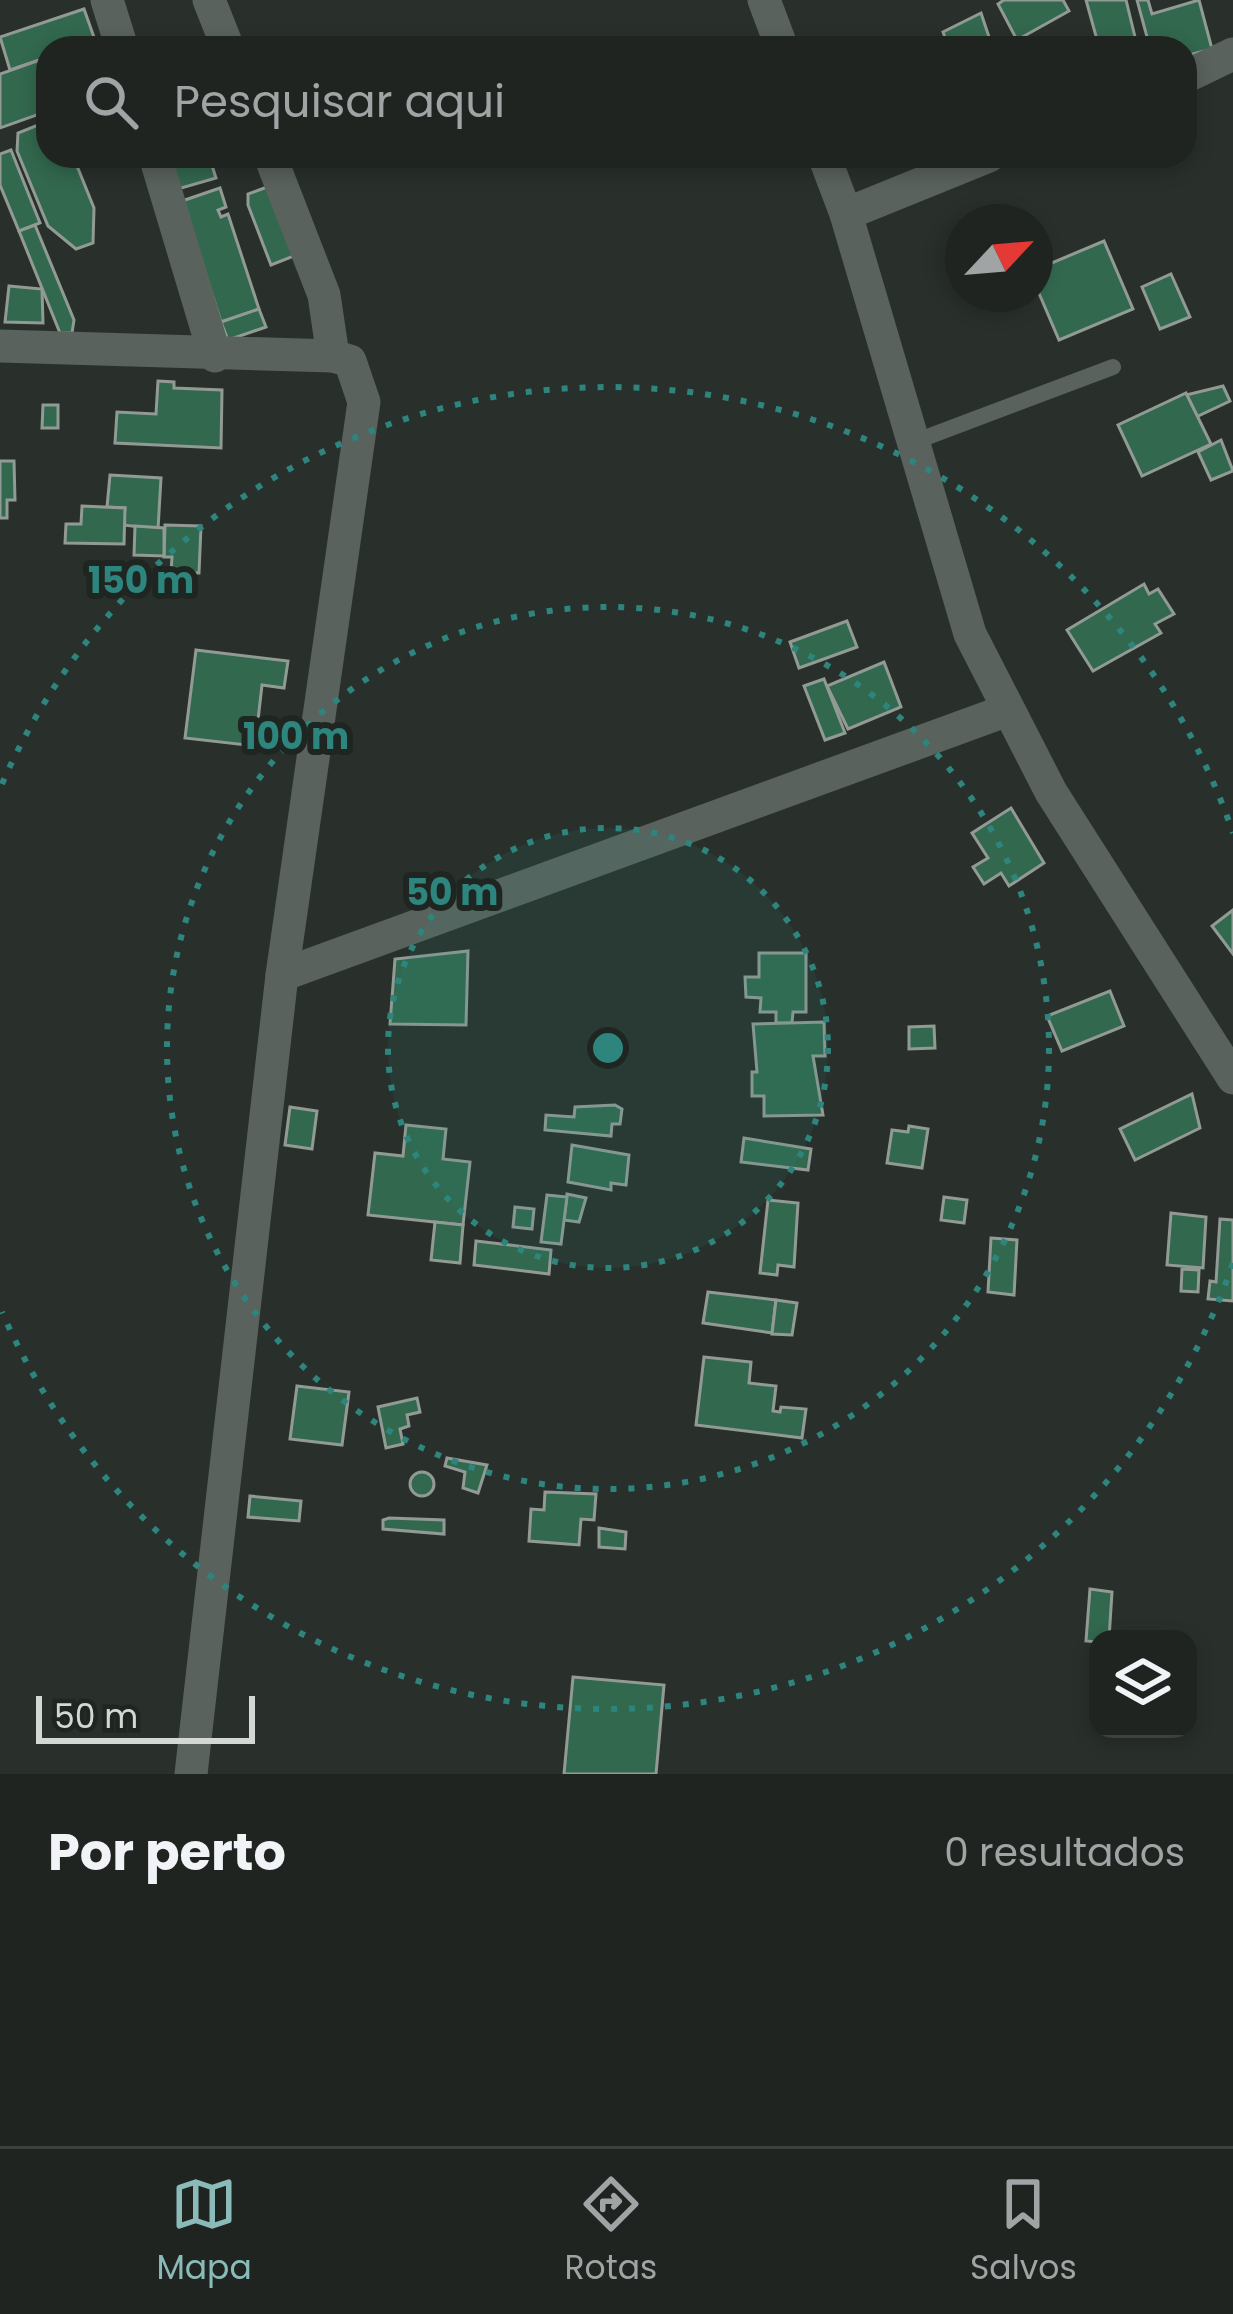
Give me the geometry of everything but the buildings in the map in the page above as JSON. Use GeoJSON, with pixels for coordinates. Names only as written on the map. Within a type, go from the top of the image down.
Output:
{"type":"FeatureCollection","features":[{"type":"Feature","properties":{"kind":"street"},"geometry":{"type":"LineString","coordinates":[[107,0],[118,36]]}},
{"type":"Feature","properties":{"kind":"street"},"geometry":{"type":"LineString","coordinates":[[209,0],[223,36]]}},
{"type":"Feature","properties":{"kind":"street"},"geometry":{"type":"LineString","coordinates":[[764,0],[778,36]]}},
{"type":"Feature","properties":{"kind":"street"},"geometry":{"type":"LineString","coordinates":[[1197,71],[1233,54]]}},
{"type":"Feature","properties":{"kind":"street"},"geometry":{"type":"LineString","coordinates":[[159,168],[215,356]]}},
{"type":"Feature","properties":{"kind":"street"},"geometry":{"type":"LineString","coordinates":[[275,168],[324,295],[333,356]]}},
{"type":"Feature","properties":{"kind":"street"},"geometry":{"type":"LineString","coordinates":[[829,168],[970,634],[1005,711],[1233,1078]]}},
{"type":"Feature","properties":{"kind":"street"},"geometry":{"type":"LineString","coordinates":[[846,214],[959,168]]}},
{"type":"Feature","properties":{"kind":"street"},"geometry":{"type":"LineString","coordinates":[[0,346],[333,356],[350,361],[364,402],[282,975],[191,1774]]}},
{"type":"Feature","properties":{"kind":"street"},"geometry":{"type":"LineString","coordinates":[[282,975],[1005,711]]}},
{"type":"Feature","properties":{"kind":"lane"},"geometry":{"type":"LineString","coordinates":[[914,442],[1113,367]]}}]}
